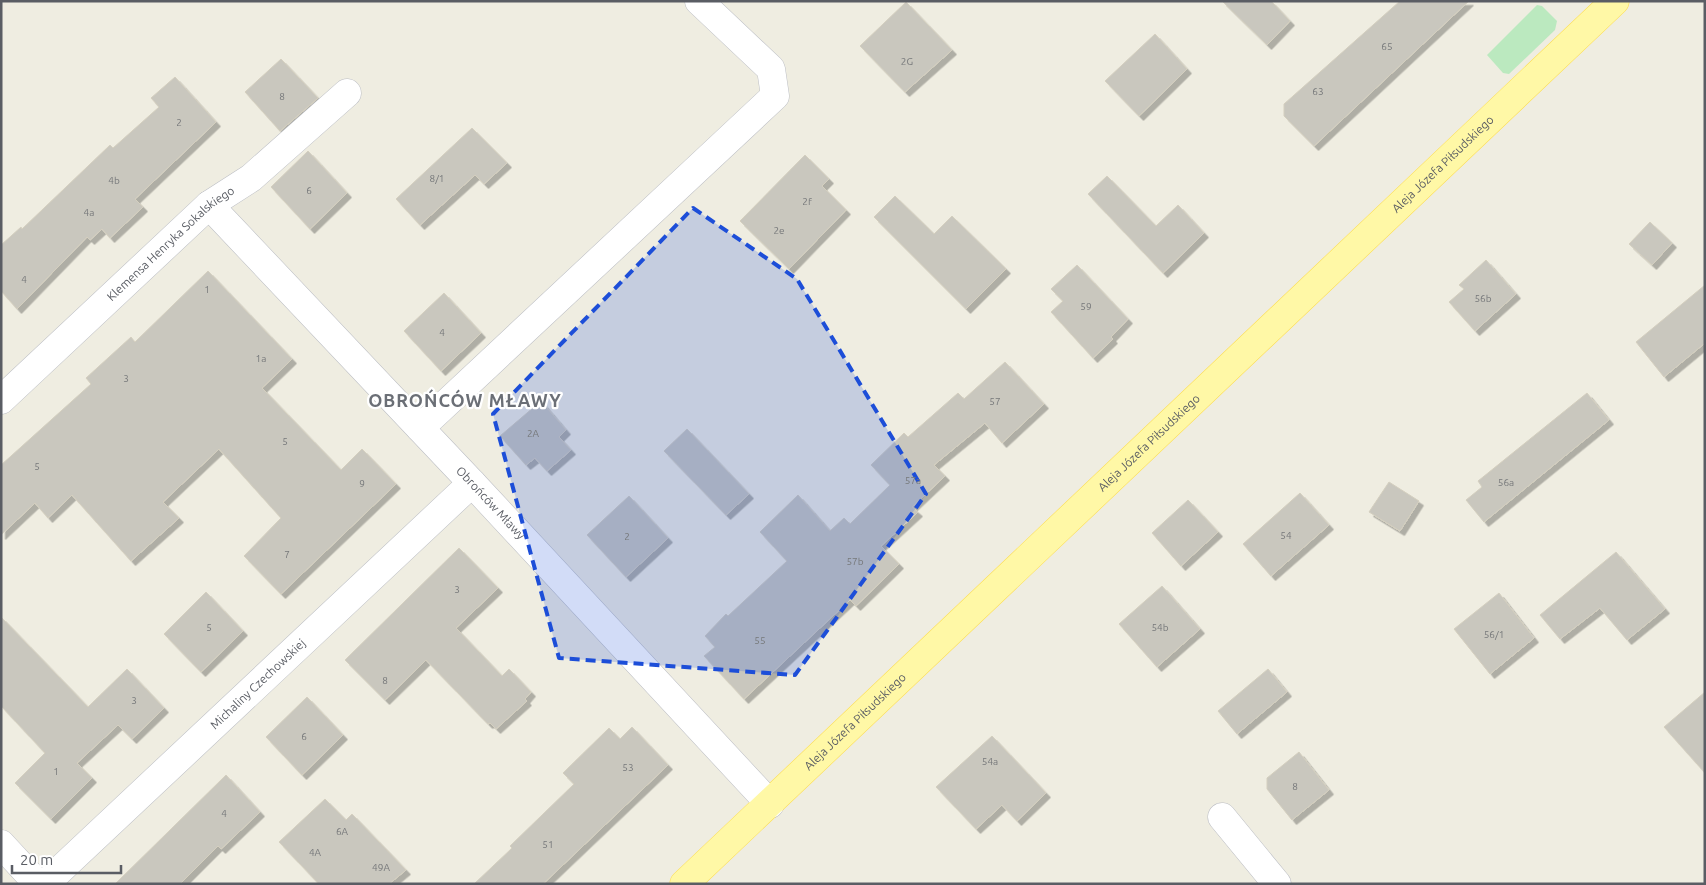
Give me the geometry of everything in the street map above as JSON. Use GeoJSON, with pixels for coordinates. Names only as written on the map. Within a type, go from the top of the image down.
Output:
{"type":"FeatureCollection","features":[{"type":"Feature","properties":{"kind":"main road","name":"Aleja Józefa Piłsudskiego"},"geometry":{"type":"LineString","coordinates":[[684,884],[770,804],[1000,582],[1615,1]]}},
{"type":"Feature","properties":{"kind":"street"},"geometry":{"type":"LineString","coordinates":[[420,428],[775,96],[771,69],[699,1]]}},
{"type":"Feature","properties":{"kind":"street","name":"Klemensa Henryka Sokalskiego"},"geometry":{"type":"LineString","coordinates":[[1,400],[209,205],[251,178],[347,93]]}},
{"type":"Feature","properties":{"kind":"street","name":"Obrońców Mławy"},"geometry":{"type":"LineString","coordinates":[[209,205],[472,483],[770,804]]}},
{"type":"Feature","properties":{"kind":"street","name":"Michaliny Czechowskiej"},"geometry":{"type":"LineString","coordinates":[[45,884],[472,483]]}},
{"type":"Feature","properties":{"kind":"street"},"geometry":{"type":"LineString","coordinates":[[1222,817],[1277,884]]}},
{"type":"Feature","properties":{"kind":"street"},"geometry":{"type":"LineString","coordinates":[[1,844],[38,884]]}},
{"type":"Feature","properties":{"kind":"highlighted area"},"geometry":{"type":"Polygon","coordinates":[[[693,208],[797,279],[926,494],[795,675],[559,658],[493,414],[693,208]]]}},
{"type":"Feature","properties":{"kind":"green space"},"geometry":{"type":"Polygon","coordinates":[[[1537,5],[1542,6],[1557,21],[1555,30],[1509,74],[1503,73],[1487,55],[1537,5]]]}},
{"type":"Feature","properties":{"kind":"building"},"geometry":{"type":"Polygon","coordinates":[[[1222,1],[1271,1],[1290,21],[1267,45],[1222,1]]]}},
{"type":"Feature","properties":{"kind":"building"},"geometry":{"type":"Polygon","coordinates":[[[1400,1],[1469,1],[1314,146],[1284,116],[1284,104],[1400,1]]]}},
{"type":"Feature","properties":{"kind":"building"},"geometry":{"type":"Polygon","coordinates":[[[906,2],[952,50],[905,92],[860,46],[906,2]]]}},
{"type":"Feature","properties":{"kind":"building"},"geometry":{"type":"Polygon","coordinates":[[[1155,34],[1187,69],[1139,116],[1105,81],[1155,34]]]}},
{"type":"Feature","properties":{"kind":"building"},"geometry":{"type":"Polygon","coordinates":[[[281,59],[318,98],[280,131],[245,92],[281,59]]]}},
{"type":"Feature","properties":{"kind":"building"},"geometry":{"type":"Polygon","coordinates":[[[175,77],[216,122],[135,199],[143,207],[126,223],[110,238],[102,229],[90,240],[87,237],[17,309],[1,291],[1,245],[21,227],[22,229],[110,145],[113,148],[159,107],[151,98],[175,77]]]}},
{"type":"Feature","properties":{"kind":"building"},"geometry":{"type":"Polygon","coordinates":[[[472,128],[507,163],[484,184],[475,175],[420,225],[396,199],[472,128]]]}},
{"type":"Feature","properties":{"kind":"building"},"geometry":{"type":"Polygon","coordinates":[[[308,151],[347,193],[310,229],[271,187],[308,151]]]}},
{"type":"Feature","properties":{"kind":"building"},"geometry":{"type":"Polygon","coordinates":[[[805,155],[829,179],[822,186],[846,210],[789,269],[740,221],[805,155]]]}},
{"type":"Feature","properties":{"kind":"building"},"geometry":{"type":"Polygon","coordinates":[[[1107,176],[1156,226],[1178,205],[1204,233],[1163,273],[1088,194],[1107,176]]]}},
{"type":"Feature","properties":{"kind":"building"},"geometry":{"type":"Polygon","coordinates":[[[895,196],[934,234],[952,216],[1006,269],[966,309],[874,217],[895,196]]]}},
{"type":"Feature","properties":{"kind":"building"},"geometry":{"type":"Polygon","coordinates":[[[1650,222],[1672,243],[1652,265],[1629,244],[1650,222]]]}},
{"type":"Feature","properties":{"kind":"building"},"geometry":{"type":"Polygon","coordinates":[[[1486,260],[1516,294],[1475,331],[1449,302],[1464,289],[1459,285],[1486,260]]]}},
{"type":"Feature","properties":{"kind":"building"},"geometry":{"type":"Polygon","coordinates":[[[1077,265],[1128,319],[1111,337],[1113,339],[1093,358],[1051,312],[1063,301],[1051,289],[1077,265]]]}},
{"type":"Feature","properties":{"kind":"building"},"geometry":{"type":"Polygon","coordinates":[[[208,271],[292,359],[262,388],[341,470],[362,449],[396,484],[281,594],[244,556],[281,518],[219,449],[163,502],[179,518],[131,561],[72,495],[48,518],[35,503],[1,535],[1,465],[91,384],[86,378],[131,337],[135,342],[208,271]]]}},
{"type":"Feature","properties":{"kind":"building"},"geometry":{"type":"Polygon","coordinates":[[[1705,285],[1705,343],[1664,377],[1636,342],[1705,285]]]}},
{"type":"Feature","properties":{"kind":"building"},"geometry":{"type":"Polygon","coordinates":[[[444,293],[481,333],[441,371],[404,331],[444,293]]]}},
{"type":"Feature","properties":{"kind":"building"},"geometry":{"type":"Polygon","coordinates":[[[1005,362],[1044,404],[1002,443],[985,423],[934,465],[945,476],[912,507],[918,512],[881,546],[899,564],[856,606],[850,600],[744,699],[704,656],[715,647],[705,636],[726,614],[728,616],[787,561],[760,532],[798,495],[830,531],[844,518],[850,524],[890,485],[871,465],[904,433],[908,437],[958,393],[964,399],[1005,362]]]}},
{"type":"Feature","properties":{"kind":"building"},"geometry":{"type":"Polygon","coordinates":[[[1587,393],[1609,420],[1484,522],[1466,500],[1482,487],[1478,481],[1587,393]]]}},
{"type":"Feature","properties":{"kind":"building"},"geometry":{"type":"Polygon","coordinates":[[[541,401],[566,430],[559,437],[571,450],[547,471],[535,458],[526,465],[500,436],[541,401]]]}},
{"type":"Feature","properties":{"kind":"building"},"geometry":{"type":"Polygon","coordinates":[[[687,429],[749,494],[726,515],[664,451],[687,429]]]}},
{"type":"Feature","properties":{"kind":"building"},"geometry":{"type":"Polygon","coordinates":[[[1389,482],[1419,501],[1400,531],[1369,512],[1389,482]]]}},
{"type":"Feature","properties":{"kind":"building"},"geometry":{"type":"Polygon","coordinates":[[[1300,493],[1329,525],[1271,576],[1243,544],[1300,493]]]}},
{"type":"Feature","properties":{"kind":"building"},"geometry":{"type":"Polygon","coordinates":[[[629,496],[668,538],[626,577],[587,535],[629,496]]]}},
{"type":"Feature","properties":{"kind":"building"},"geometry":{"type":"Polygon","coordinates":[[[1188,500],[1218,532],[1181,566],[1152,533],[1188,500]]]}},
{"type":"Feature","properties":{"kind":"building"},"geometry":{"type":"Polygon","coordinates":[[[459,548],[498,588],[456,628],[502,676],[509,669],[531,692],[525,699],[527,701],[496,729],[490,723],[488,724],[426,660],[385,700],[345,660],[459,548]]]}},
{"type":"Feature","properties":{"kind":"building"},"geometry":{"type":"Polygon","coordinates":[[[1616,552],[1665,609],[1627,640],[1600,608],[1560,639],[1540,615],[1616,552]]]}},
{"type":"Feature","properties":{"kind":"building"},"geometry":{"type":"Polygon","coordinates":[[[1162,586],[1200,629],[1157,667],[1119,624],[1162,586]]]}},
{"type":"Feature","properties":{"kind":"building"},"geometry":{"type":"Polygon","coordinates":[[[206,592],[243,631],[201,672],[164,634],[206,592]]]}},
{"type":"Feature","properties":{"kind":"building"},"geometry":{"type":"Polygon","coordinates":[[[1499,593],[1534,638],[1490,674],[1454,629],[1499,593]]]}},
{"type":"Feature","properties":{"kind":"building"},"geometry":{"type":"Polygon","coordinates":[[[1,617],[88,707],[127,669],[164,708],[132,739],[118,725],[77,763],[92,778],[51,819],[15,783],[45,753],[1,706],[1,617]]]}},
{"type":"Feature","properties":{"kind":"building"},"geometry":{"type":"Polygon","coordinates":[[[1268,669],[1287,692],[1237,734],[1218,711],[1268,669]]]}},
{"type":"Feature","properties":{"kind":"building"},"geometry":{"type":"Polygon","coordinates":[[[1705,692],[1705,773],[1664,727],[1705,692]]]}},
{"type":"Feature","properties":{"kind":"building"},"geometry":{"type":"Polygon","coordinates":[[[307,697],[343,735],[302,775],[266,737],[307,697]]]}},
{"type":"Feature","properties":{"kind":"building"},"geometry":{"type":"Polygon","coordinates":[[[632,727],[668,765],[543,884],[474,884],[574,784],[563,773],[609,728],[620,739],[632,727]]]}},
{"type":"Feature","properties":{"kind":"building"},"geometry":{"type":"Polygon","coordinates":[[[992,736],[1046,793],[1017,821],[1002,805],[976,829],[936,787],[992,736]]]}},
{"type":"Feature","properties":{"kind":"building"},"geometry":{"type":"Polygon","coordinates":[[[1299,752],[1329,790],[1292,820],[1267,789],[1267,778],[1299,752]]]}},
{"type":"Feature","properties":{"kind":"building"},"geometry":{"type":"Polygon","coordinates":[[[226,775],[260,812],[221,849],[218,846],[180,884],[115,884],[226,775]]]}},
{"type":"Feature","properties":{"kind":"building"},"geometry":{"type":"Polygon","coordinates":[[[325,799],[346,820],[352,814],[406,870],[389,884],[319,884],[279,842],[325,799]]]}},
{"type":"Feature","properties":{"kind":"district","name":"OBROŃCÓW MŁAWY"},"geometry":{"type":"Point","coordinates":[465,401]}}]}
